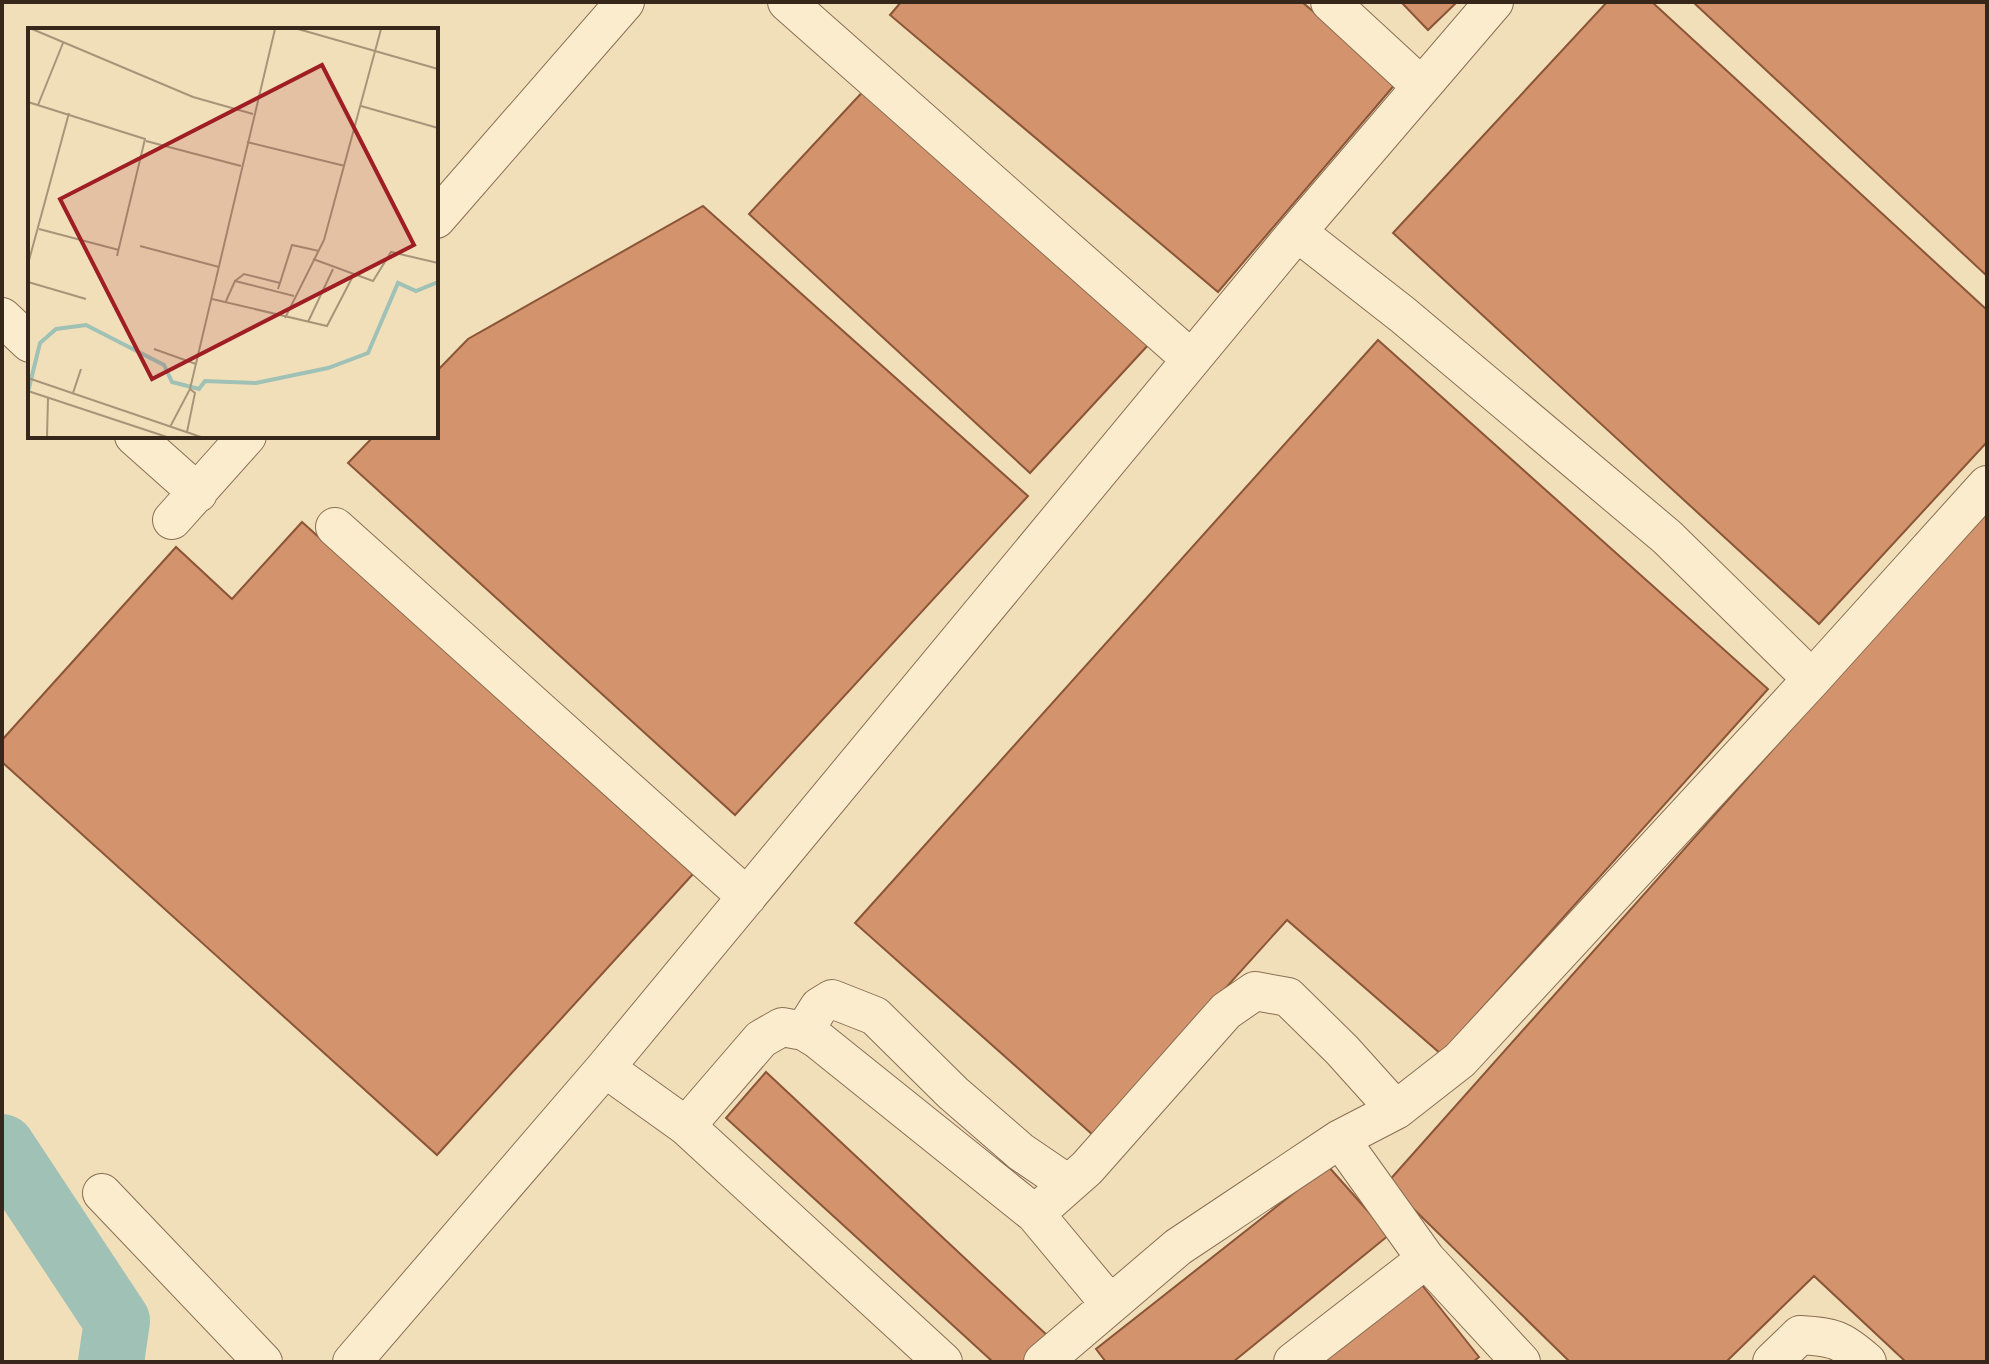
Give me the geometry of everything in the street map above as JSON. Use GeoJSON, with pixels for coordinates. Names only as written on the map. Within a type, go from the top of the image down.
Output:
{"type":"FeatureCollection","features":[{"type":"Feature","properties":{"kind":"lane"},"geometry":{"type":"LineString","coordinates":[[438,217],[625,2]]}},
{"type":"Feature","properties":{"kind":"lane"},"geometry":{"type":"LineString","coordinates":[[787,2],[1191,359]]}},
{"type":"Feature","properties":{"kind":"lane"},"geometry":{"type":"LineString","coordinates":[[1330,2],[1421,86]]}},
{"type":"Feature","properties":{"kind":"lane"},"geometry":{"type":"LineString","coordinates":[[352,1362],[605,1068],[1191,359],[1494,2]]}},
{"type":"Feature","properties":{"kind":"lane"},"geometry":{"type":"LineString","coordinates":[[1297,232],[1403,315],[1667,537],[1812,679]]}},
{"type":"Feature","properties":{"kind":"lane"},"geometry":{"type":"LineString","coordinates":[[2,317],[28,341]]}},
{"type":"Feature","properties":{"kind":"lane"},"geometry":{"type":"LineString","coordinates":[[136,438],[198,493]]}},
{"type":"Feature","properties":{"kind":"lane"},"geometry":{"type":"LineString","coordinates":[[172,520],[245,438]]}},
{"type":"Feature","properties":{"kind":"lane"},"geometry":{"type":"LineString","coordinates":[[1043,1362],[1178,1247],[1340,1139],[1396,1110],[1460,1060],[1987,485]]}},
{"type":"Feature","properties":{"kind":"lane"},"geometry":{"type":"LineString","coordinates":[[335,527],[747,897]]}},
{"type":"Feature","properties":{"kind":"lane"},"geometry":{"type":"LineString","coordinates":[[1035,1214],[1087,1168],[1226,1011],[1255,991],[1288,997],[1342,1050],[1396,1110]]}},
{"type":"Feature","properties":{"kind":"lane"},"geometry":{"type":"LineString","coordinates":[[804,1031],[819,1007],[832,999],[875,1016],[953,1093],[1021,1152],[1068,1184]]}},
{"type":"Feature","properties":{"kind":"lane"},"geometry":{"type":"LineString","coordinates":[[686,1126],[761,1039],[782,1027],[804,1031],[1035,1214],[1110,1304]]}},
{"type":"Feature","properties":{"kind":"lane"},"geometry":{"type":"LineString","coordinates":[[605,1068],[686,1126],[943,1362]]}},
{"type":"Feature","properties":{"kind":"lane"},"geometry":{"type":"LineString","coordinates":[[1340,1139],[1426,1259],[1521,1362]]}},
{"type":"Feature","properties":{"kind":"lane"},"geometry":{"type":"LineString","coordinates":[[102,1193],[263,1362]]}},
{"type":"Feature","properties":{"kind":"lane"},"geometry":{"type":"LineString","coordinates":[[1293,1362],[1426,1259]]}},
{"type":"Feature","properties":{"kind":"lane"},"geometry":{"type":"LineString","coordinates":[[1772,1362],[1800,1335],[1828,1337],[1850,1347],[1867,1362]]}},
{"type":"Feature","properties":{"kind":"building"},"geometry":{"type":"Polygon","coordinates":[[[901,2],[1302,2],[1397,82],[1218,292],[890,15],[901,2]]]}},
{"type":"Feature","properties":{"kind":"building"},"geometry":{"type":"Polygon","coordinates":[[[1401,2],[1457,2],[1428,30],[1401,2]]]}},
{"type":"Feature","properties":{"kind":"building"},"geometry":{"type":"Polygon","coordinates":[[[1607,2],[1652,2],[1987,310],[1987,442],[1819,624],[1393,233],[1607,2]]]}},
{"type":"Feature","properties":{"kind":"building"},"geometry":{"type":"Polygon","coordinates":[[[1693,2],[1987,2],[1987,276],[1693,2]]]}},
{"type":"Feature","properties":{"kind":"building"},"geometry":{"type":"Polygon","coordinates":[[[869,85],[1150,343],[1030,473],[749,214],[869,85]]]}},
{"type":"Feature","properties":{"kind":"building"},"geometry":{"type":"Polygon","coordinates":[[[703,206],[1028,496],[735,815],[348,463],[372,438],[438,438],[438,370],[468,339],[703,206]]]}},
{"type":"Feature","properties":{"kind":"building"},"geometry":{"type":"Polygon","coordinates":[[[1378,340],[1768,689],[1441,1054],[1287,920],[1093,1135],[855,923],[1378,340]]]}},
{"type":"Feature","properties":{"kind":"building"},"geometry":{"type":"Polygon","coordinates":[[[1987,509],[1987,1362],[1906,1362],[1814,1276],[1726,1362],[1570,1362],[1387,1183],[1987,509]]]}},
{"type":"Feature","properties":{"kind":"building"},"geometry":{"type":"Polygon","coordinates":[[[302,522],[693,874],[437,1155],[2,762],[2,740],[176,547],[232,599],[302,522]]]}},
{"type":"Feature","properties":{"kind":"building"},"geometry":{"type":"Polygon","coordinates":[[[766,1072],[1049,1337],[1024,1362],[993,1362],[726,1118],[766,1072]]]}},
{"type":"Feature","properties":{"kind":"building"},"geometry":{"type":"Polygon","coordinates":[[[1328,1166],[1389,1235],[1233,1362],[1106,1362],[1096,1349],[1328,1166]]]}},
{"type":"Feature","properties":{"kind":"building"},"geometry":{"type":"Polygon","coordinates":[[[1418,1280],[1479,1357],[1473,1362],[1314,1362],[1418,1280]]]}},
{"type":"Feature","properties":{"kind":"waterway"},"geometry":{"type":"LineString","coordinates":[[2,1147],[117,1321],[111,1362]]}}]}
